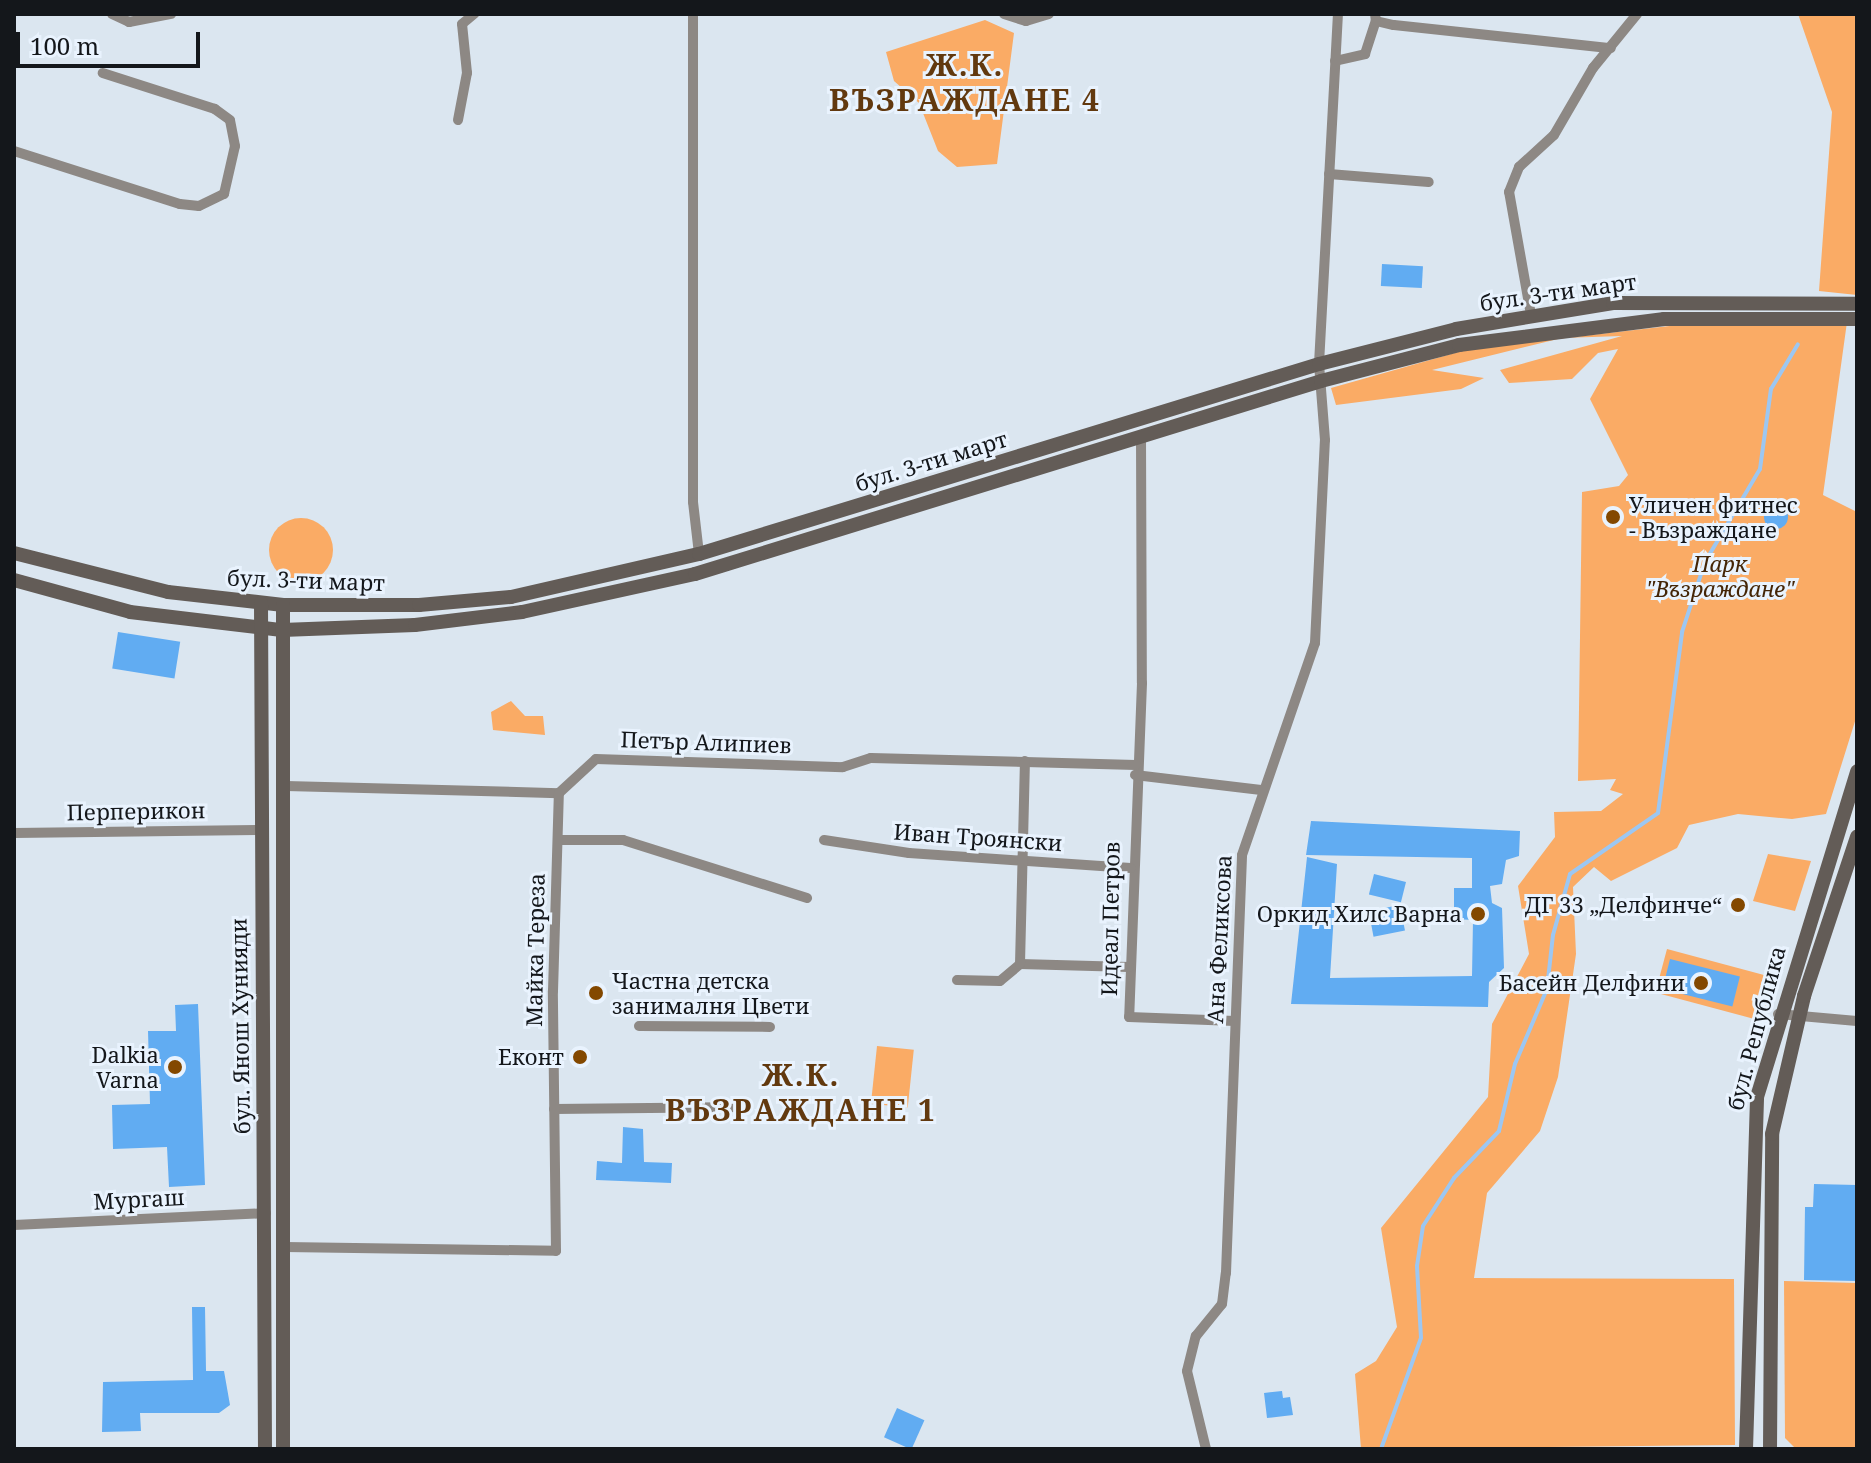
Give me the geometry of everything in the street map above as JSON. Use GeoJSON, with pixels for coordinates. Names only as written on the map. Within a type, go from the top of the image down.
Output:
{"type":"FeatureCollection","features":[{"type":"Feature","properties":{"kind":"street"},"geometry":{"type":"LineString","coordinates":[[112,14],[129,22],[171,14]]}},
{"type":"Feature","properties":{"kind":"street"},"geometry":{"type":"LineString","coordinates":[[458,120],[467,73],[462,24],[474,14]]}},
{"type":"Feature","properties":{"kind":"street"},"geometry":{"type":"LineString","coordinates":[[693,14],[693,502],[699,554]]}},
{"type":"Feature","properties":{"kind":"street"},"geometry":{"type":"LineString","coordinates":[[1004,14],[1026,21],[1049,14]]}},
{"type":"Feature","properties":{"kind":"street","name":"Ана Феликсова"},"geometry":{"type":"LineString","coordinates":[[1206,1449],[1187,1371],[1196,1336],[1222,1304],[1242,855],[1261,790],[1315,643],[1325,440],[1319,364],[1338,14]]}},
{"type":"Feature","properties":{"kind":"street"},"geometry":{"type":"LineString","coordinates":[[1531,315],[1509,192],[1519,167],[1554,135],[1637,14]]}},
{"type":"Feature","properties":{"kind":"street"},"geometry":{"type":"LineString","coordinates":[[1335,61],[1365,54],[1376,17],[1611,48]]}},
{"type":"Feature","properties":{"kind":"street"},"geometry":{"type":"LineString","coordinates":[[14,151],[180,204],[199,206],[224,194],[235,146],[230,120],[215,109],[103,73]]}},
{"type":"Feature","properties":{"kind":"street"},"geometry":{"type":"LineString","coordinates":[[1329,174],[1429,182]]}},
{"type":"Feature","properties":{"kind":"street","name":"бул. 3-ти март"},"geometry":{"type":"LineString","coordinates":[[14,553],[137,586],[283,605],[419,605],[511,597],[699,554],[1319,364],[1531,315],[1654,302],[1857,304]]}},
{"type":"Feature","properties":{"kind":"street","name":"бул. 3-ти март"},"geometry":{"type":"LineString","coordinates":[[14,580],[130,612],[282,630],[415,625],[573,604],[695,574],[1321,381],[1459,345],[1542,332],[1724,316],[1857,319]]}},
{"type":"Feature","properties":{"kind":"street","name":"Идеал Петров"},"geometry":{"type":"LineString","coordinates":[[1141,437],[1142,683],[1130,868],[1129,1017],[1235,1021]]}},
{"type":"Feature","properties":{"kind":"street"},"geometry":{"type":"LineString","coordinates":[[130,612],[137,586]]}},
{"type":"Feature","properties":{"kind":"street","name":"бул. Янош Хунияди"},"geometry":{"type":"LineString","coordinates":[[261,603],[259,830],[266,1213],[265,1449]]}},
{"type":"Feature","properties":{"kind":"street","name":"бул. Янош Хунияди"},"geometry":{"type":"LineString","coordinates":[[283,605],[286,786],[283,1449]]}},
{"type":"Feature","properties":{"kind":"street","name":"Петър Алипиев"},"geometry":{"type":"LineString","coordinates":[[559,793],[596,759],[843,767],[871,758],[1025,761],[1135,770],[1261,790]]}},
{"type":"Feature","properties":{"kind":"street"},"geometry":{"type":"LineString","coordinates":[[1020,964],[1025,761]]}},
{"type":"Feature","properties":{"kind":"street","name":"бул. Република"},"geometry":{"type":"LineString","coordinates":[[1746,1449],[1753,1119],[1778,1014],[1857,771]]}},
{"type":"Feature","properties":{"kind":"street"},"geometry":{"type":"LineString","coordinates":[[286,786],[559,793]]}},
{"type":"Feature","properties":{"kind":"street","name":"Майка Тереза"},"geometry":{"type":"LineString","coordinates":[[285,1247],[556,1251],[554,1109],[559,793]]}},
{"type":"Feature","properties":{"kind":"street","name":"Перперикон"},"geometry":{"type":"LineString","coordinates":[[14,833],[259,830]]}},
{"type":"Feature","properties":{"kind":"street","name":"бул. Република"},"geometry":{"type":"LineString","coordinates":[[1770,1449],[1772,1134],[1799,1017],[1857,837]]}},
{"type":"Feature","properties":{"kind":"street"},"geometry":{"type":"LineString","coordinates":[[558,840],[623,840],[807,898]]}},
{"type":"Feature","properties":{"kind":"street","name":"Иван Троянски"},"geometry":{"type":"LineString","coordinates":[[824,840],[1130,868]]}},
{"type":"Feature","properties":{"kind":"street"},"geometry":{"type":"LineString","coordinates":[[957,980],[1000,981],[1020,964],[1129,967]]}},
{"type":"Feature","properties":{"kind":"street"},"geometry":{"type":"LineString","coordinates":[[1778,1014],[1857,1021]]}},
{"type":"Feature","properties":{"kind":"street"},"geometry":{"type":"LineString","coordinates":[[639,1026],[770,1027]]}},
{"type":"Feature","properties":{"kind":"street"},"geometry":{"type":"LineString","coordinates":[[554,1109],[745,1107]]}},
{"type":"Feature","properties":{"kind":"street","name":"Мургаш"},"geometry":{"type":"LineString","coordinates":[[14,1225],[266,1213]]}},
{"type":"Feature","properties":{"kind":"green space"},"geometry":{"type":"Polygon","coordinates":[[[1798,14],[1857,14],[1857,295],[1819,291],[1832,112],[1798,14]]]}},
{"type":"Feature","properties":{"kind":"green space"},"geometry":{"type":"Polygon","coordinates":[[[985,20],[1014,33],[997,164],[957,167],[938,151],[919,103],[894,81],[886,52],[985,20]]]}},
{"type":"Feature","properties":{"kind":"green space","name":"Парк \"Възраждане\""},"geometry":{"type":"Polygon","coordinates":[[[1713,321],[1847,322],[1823,495],[1857,512],[1857,715],[1826,814],[1792,819],[1738,814],[1689,825],[1677,848],[1611,881],[1594,867],[1573,887],[1576,954],[1558,1077],[1540,1131],[1487,1193],[1474,1278],[1734,1279],[1735,1445],[1361,1449],[1355,1374],[1376,1361],[1397,1327],[1381,1228],[1488,1097],[1492,1024],[1529,954],[1518,886],[1555,837],[1554,812],[1601,811],[1623,794],[1610,790],[1616,779],[1578,781],[1582,492],[1619,486],[1628,475],[1590,399],[1618,349],[1598,353],[1572,379],[1509,383],[1500,370],[1622,336],[1566,338],[1713,321]]]}},
{"type":"Feature","properties":{"kind":"green space"},"geometry":{"type":"Polygon","coordinates":[[[1560,339],[1432,370],[1484,378],[1461,389],[1336,405],[1331,388],[1469,349],[1560,339]]]}},
{"type":"Feature","properties":{"kind":"green space"},"geometry":{"type":"Polygon","coordinates":[[[301,518],[324,527],[333,550],[324,573],[301,582],[278,573],[269,550],[278,527],[301,518]]]}},
{"type":"Feature","properties":{"kind":"green space"},"geometry":{"type":"Polygon","coordinates":[[[511,701],[525,716],[543,716],[545,735],[493,730],[491,712],[511,701]]]}},
{"type":"Feature","properties":{"kind":"green space"},"geometry":{"type":"Polygon","coordinates":[[[1768,854],[1811,861],[1795,911],[1753,901],[1768,854]]]}},
{"type":"Feature","properties":{"kind":"green space"},"geometry":{"type":"Polygon","coordinates":[[[1667,949],[1774,978],[1763,1021],[1655,992],[1667,949]]]}},
{"type":"Feature","properties":{"kind":"green space"},"geometry":{"type":"Polygon","coordinates":[[[877,1046],[914,1050],[908,1108],[871,1104],[877,1046]]]}},
{"type":"Feature","properties":{"kind":"green space"},"geometry":{"type":"Polygon","coordinates":[[[1784,1281],[1857,1283],[1857,1449],[1796,1449],[1785,1438],[1784,1281]]]}},
{"type":"Feature","properties":{"kind":"building"},"geometry":{"type":"Polygon","coordinates":[[[1382,264],[1423,266],[1422,288],[1381,286],[1382,264]]]}},
{"type":"Feature","properties":{"kind":"building"},"geometry":{"type":"Polygon","coordinates":[[[1776,505],[1784,509],[1788,517],[1784,525],[1776,529],[1768,525],[1764,517],[1768,509],[1776,505]]]}},
{"type":"Feature","properties":{"kind":"building"},"geometry":{"type":"Polygon","coordinates":[[[118,632],[180,642],[174,678],[112,669],[118,632]]]}},
{"type":"Feature","properties":{"kind":"building","name":"Оркид Хилс Варна"},"geometry":{"type":"Polygon","coordinates":[[[1311,821],[1520,831],[1519,856],[1506,860],[1502,884],[1490,886],[1492,903],[1502,908],[1504,968],[1489,982],[1488,1007],[1291,1004],[1307,857],[1337,864],[1330,978],[1472,976],[1473,920],[1454,919],[1454,888],[1472,888],[1472,858],[1306,855],[1311,821]]]}},
{"type":"Feature","properties":{"kind":"building"},"geometry":{"type":"Polygon","coordinates":[[[1374,874],[1406,882],[1401,902],[1369,894],[1374,874]]]}},
{"type":"Feature","properties":{"kind":"building"},"geometry":{"type":"Polygon","coordinates":[[[1400,905],[1405,931],[1374,937],[1369,911],[1400,905]]]}},
{"type":"Feature","properties":{"kind":"building","name":"Басейн Делфини"},"geometry":{"type":"Polygon","coordinates":[[[1670,959],[1740,976],[1732,1006],[1663,989],[1670,959]]]}},
{"type":"Feature","properties":{"kind":"building","name":"Dalkia Varna"},"geometry":{"type":"Polygon","coordinates":[[[198,1004],[205,1185],[169,1187],[167,1147],[113,1149],[112,1105],[150,1104],[148,1031],[176,1031],[175,1005],[198,1004]]]}},
{"type":"Feature","properties":{"kind":"building"},"geometry":{"type":"Polygon","coordinates":[[[623,1127],[643,1129],[644,1162],[672,1163],[671,1183],[596,1180],[597,1161],[622,1163],[623,1127]]]}},
{"type":"Feature","properties":{"kind":"building"},"geometry":{"type":"Polygon","coordinates":[[[1814,1184],[1857,1185],[1857,1281],[1804,1280],[1805,1207],[1813,1207],[1814,1184]]]}},
{"type":"Feature","properties":{"kind":"building"},"geometry":{"type":"Polygon","coordinates":[[[192,1307],[205,1307],[206,1371],[224,1371],[230,1405],[219,1413],[140,1413],[141,1431],[102,1432],[103,1382],[193,1380],[192,1307]]]}},
{"type":"Feature","properties":{"kind":"building"},"geometry":{"type":"Polygon","coordinates":[[[1282,1391],[1283,1398],[1290,1397],[1293,1415],[1267,1418],[1264,1393],[1282,1391]]]}},
{"type":"Feature","properties":{"kind":"building"},"geometry":{"type":"Polygon","coordinates":[[[897,1408],[924,1420],[912,1449],[884,1437],[897,1408]]]}},
{"type":"Feature","properties":{"kind":"waterway"},"geometry":{"type":"LineString","coordinates":[[1381,1449],[1421,1338],[1417,1266],[1423,1226],[1454,1178],[1499,1131],[1515,1064],[1547,989],[1553,935],[1570,874],[1658,813],[1682,632],[1705,562],[1760,469],[1771,389],[1798,344]]}},
{"type":"Feature","properties":{"kind":"place","name":"Уличен фитнес - Възраждане"},"geometry":{"type":"Point","coordinates":[1613,517]}},
{"type":"Feature","properties":{"kind":"place","name":"ДГ 33 „Делфинче“"},"geometry":{"type":"Point","coordinates":[1738,905]}},
{"type":"Feature","properties":{"kind":"place","name":"Оркид Хилс Варна"},"geometry":{"type":"Point","coordinates":[1478,914]}},
{"type":"Feature","properties":{"kind":"place","name":"Басейн Делфини"},"geometry":{"type":"Point","coordinates":[1701,983]}},
{"type":"Feature","properties":{"kind":"place","name":"Частна детска занималня Цвети"},"geometry":{"type":"Point","coordinates":[596,993]}},
{"type":"Feature","properties":{"kind":"place","name":"Еконт"},"geometry":{"type":"Point","coordinates":[580,1057]}},
{"type":"Feature","properties":{"kind":"place","name":"Dalkia Varna"},"geometry":{"type":"Point","coordinates":[175,1067]}},
{"type":"Feature","properties":{"kind":"district","name":"Ж.К. ВЪЗРАЖДАНЕ 4"},"geometry":{"type":"Point","coordinates":[965,82]}},
{"type":"Feature","properties":{"kind":"district","name":"Ж.К. ВЪЗРАЖДАНЕ 1"},"geometry":{"type":"Point","coordinates":[801,1092]}}]}
